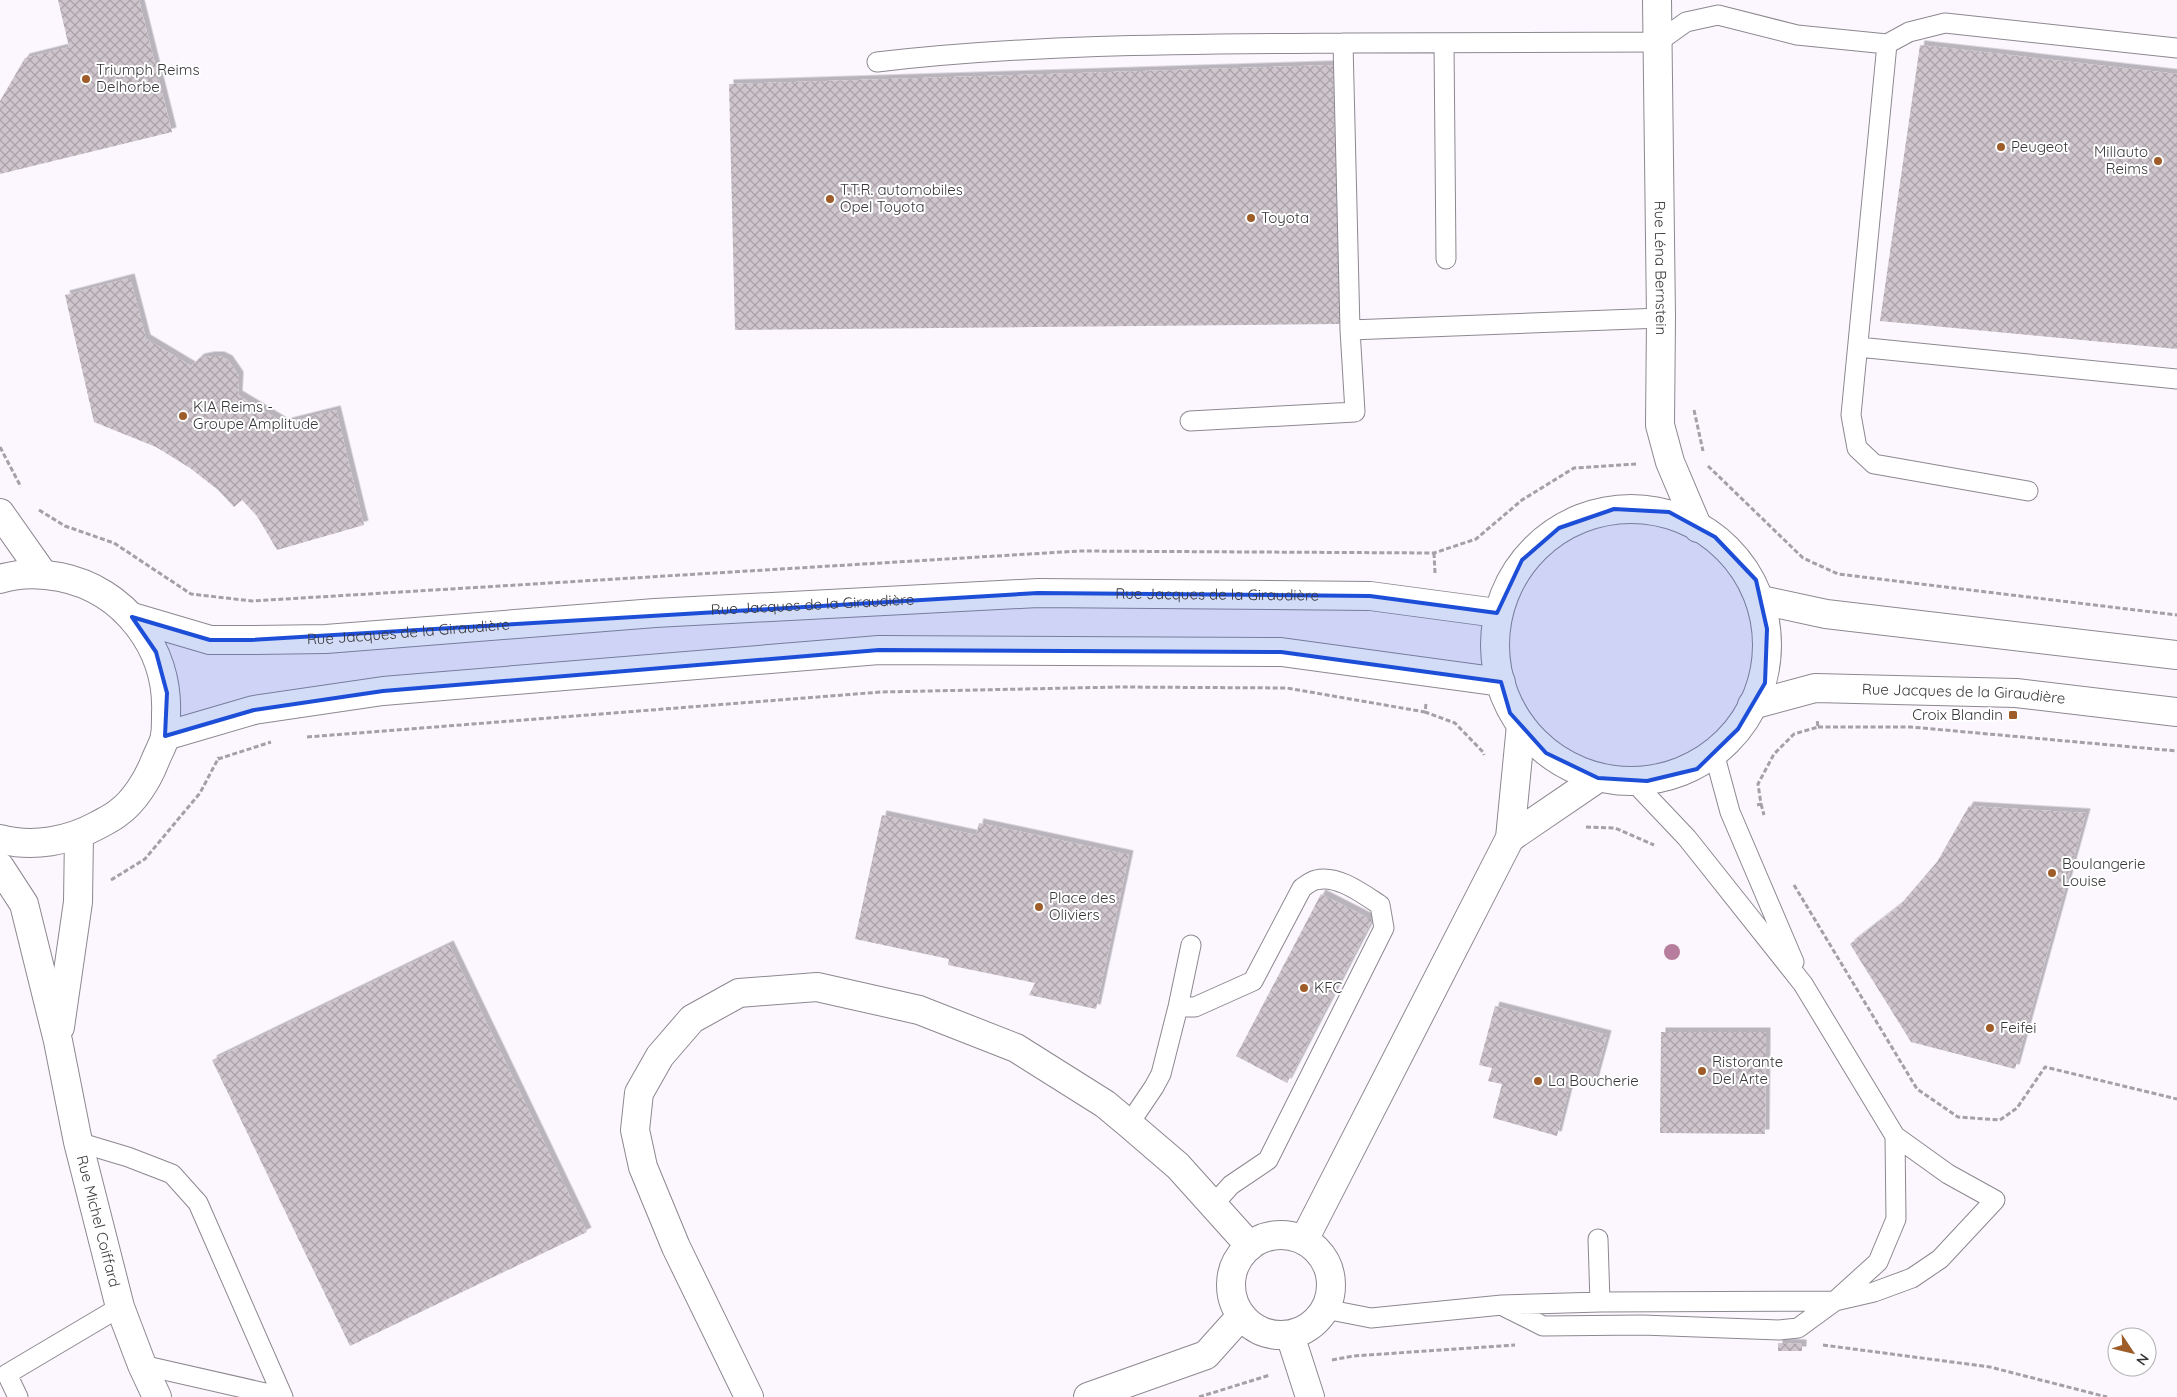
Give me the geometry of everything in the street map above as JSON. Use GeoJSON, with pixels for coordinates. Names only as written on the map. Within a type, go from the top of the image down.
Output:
{"type":"FeatureCollection","features":[{"type":"Feature","properties":{"kind":"street","name":"Rue Léna Bernstein"},"geometry":{"type":"LineString","coordinates":[[1657,0],[1661,318],[1660,425],[1670,462],[1698,528]]}},
{"type":"Feature","properties":{"kind":"street"},"geometry":{"type":"LineString","coordinates":[[1614,509],[1669,512],[1715,537],[1756,580],[1761,600],[1766,628],[1765,683],[1738,729],[1714,754],[1696,769],[1647,781],[1598,778],[1546,753],[1510,713],[1494,661],[1496,613],[1522,560],[1559,528],[1614,509]]}},
{"type":"Feature","properties":{"kind":"street"},"geometry":{"type":"LineString","coordinates":[[0,513],[43,574]]}},
{"type":"Feature","properties":{"kind":"street"},"geometry":{"type":"LineString","coordinates":[[0,579],[9,576],[43,574],[76,580],[106,595],[132,617],[156,652],[167,693],[165,736],[148,778],[119,812],[80,835],[46,843],[11,842],[0,839]]}},
{"type":"Feature","properties":{"kind":"street","name":"Rue Jacques de la Giraudière"},"geometry":{"type":"LineString","coordinates":[[132,617],[210,640],[250,640],[326,638],[665,612],[1038,593],[1370,596],[1496,613]]}},
{"type":"Feature","properties":{"kind":"street"},"geometry":{"type":"LineString","coordinates":[[1761,600],[1826,614],[2177,655]]}},
{"type":"Feature","properties":{"kind":"street"},"geometry":{"type":"LineString","coordinates":[[165,736],[254,710],[383,691],[878,650],[1281,652],[1501,682]]}},
{"type":"Feature","properties":{"kind":"street","name":"Rue Jacques de la Giraudière"},"geometry":{"type":"LineString","coordinates":[[1752,705],[1815,688],[2016,693],[2177,712]]}},
{"type":"Feature","properties":{"kind":"street"},"geometry":{"type":"LineString","coordinates":[[1304,1240],[1510,838],[1521,725]]}},
{"type":"Feature","properties":{"kind":"street"},"geometry":{"type":"LineString","coordinates":[[1510,838],[1598,778]]}},
{"type":"Feature","properties":{"kind":"street","name":"Rue Michel Coiffard"},"geometry":{"type":"LineString","coordinates":[[58,1041],[78,902],[80,835]]}},
{"type":"Feature","properties":{"kind":"street","name":"Rue Michel Coiffard"},"geometry":{"type":"LineString","coordinates":[[0,867],[24,904],[58,1041],[78,1142],[120,1307],[142,1365],[157,1397]]}},
{"type":"Feature","properties":{"kind":"street"},"geometry":{"type":"LineString","coordinates":[[749,1397],[676,1247],[644,1167],[635,1130],[639,1093],[660,1056],[692,1019],[739,993],[817,987],[919,1010],[1016,1048],[1106,1104],[1178,1166],[1250,1246]]}},
{"type":"Feature","properties":{"kind":"street"},"geometry":{"type":"LineString","coordinates":[[1286,1235],[1304,1240],[1320,1252],[1330,1270],[1332,1290],[1325,1309],[1311,1326],[1290,1335],[1272,1334],[1255,1328],[1241,1316],[1233,1298],[1232,1279],[1237,1261],[1250,1246],[1266,1237],[1286,1235]]}},
{"type":"Feature","properties":{"kind":"street"},"geometry":{"type":"LineString","coordinates":[[1088,1397],[1206,1355],[1241,1316]]}},
{"type":"Feature","properties":{"kind":"street"},"geometry":{"type":"LineString","coordinates":[[1290,1335],[1310,1397]]}},
{"type":"Feature","properties":{"kind":"lane"},"geometry":{"type":"LineString","coordinates":[[877,62],[929,56],[1162,45],[1658,42],[1686,22],[1718,15],[1797,35],[1887,44],[1909,32],[1944,23],[2177,48]]}},
{"type":"Feature","properties":{"kind":"lane"},"geometry":{"type":"LineString","coordinates":[[1190,421],[1355,412],[1350,330],[1343,43]]}},
{"type":"Feature","properties":{"kind":"lane"},"geometry":{"type":"LineString","coordinates":[[1444,43],[1446,259]]}},
{"type":"Feature","properties":{"kind":"lane"},"geometry":{"type":"LineString","coordinates":[[1887,44],[1852,415],[1857,448],[1874,464],[2028,491]]}},
{"type":"Feature","properties":{"kind":"lane"},"geometry":{"type":"LineString","coordinates":[[1350,330],[1661,318]]}},
{"type":"Feature","properties":{"kind":"lane"},"geometry":{"type":"LineString","coordinates":[[1858,348],[2177,379]]}},
{"type":"Feature","properties":{"kind":"lane"},"geometry":{"type":"LineString","coordinates":[[1714,754],[1730,812],[1803,984]]}},
{"type":"Feature","properties":{"kind":"lane"},"geometry":{"type":"LineString","coordinates":[[1325,1309],[1371,1318],[1502,1305],[1600,1302],[1835,1301],[1874,1292],[1912,1278],[1940,1259],[1996,1200],[1948,1174],[1895,1136],[1803,984],[1687,838],[1632,780]]}},
{"type":"Feature","properties":{"kind":"lane"},"geometry":{"type":"LineString","coordinates":[[1178,1007],[1195,1007],[1253,981],[1302,888],[1316,880],[1331,880],[1359,891],[1380,905],[1384,928],[1268,1160],[1231,1185],[1213,1205]]}},
{"type":"Feature","properties":{"kind":"lane"},"geometry":{"type":"LineString","coordinates":[[1129,1124],[1161,1074],[1191,944]]}},
{"type":"Feature","properties":{"kind":"lane"},"geometry":{"type":"LineString","coordinates":[[1502,1305],[1543,1326],[1642,1324],[1779,1330],[1798,1328],[1835,1301],[1878,1262],[1896,1219],[1895,1136]]}},
{"type":"Feature","properties":{"kind":"lane"},"geometry":{"type":"LineString","coordinates":[[78,1142],[128,1157],[172,1174],[198,1203],[283,1397]]}},
{"type":"Feature","properties":{"kind":"lane"},"geometry":{"type":"LineString","coordinates":[[1598,1238],[1600,1302]]}},
{"type":"Feature","properties":{"kind":"lane"},"geometry":{"type":"LineString","coordinates":[[18,1397],[7,1374],[120,1307]]}},
{"type":"Feature","properties":{"kind":"lane"},"geometry":{"type":"LineString","coordinates":[[142,1365],[283,1397]]}},
{"type":"Feature","properties":{"kind":"path"},"geometry":{"type":"LineString","coordinates":[[1693,405],[1706,464],[1803,558],[1838,574],[2177,615]]}},
{"type":"Feature","properties":{"kind":"path"},"geometry":{"type":"LineString","coordinates":[[37,509],[65,526],[114,543],[191,594],[252,601],[1079,551],[1434,553],[1476,539],[1522,500],[1574,468],[1670,462],[1706,464]]}},
{"type":"Feature","properties":{"kind":"path"},"geometry":{"type":"LineString","coordinates":[[1826,614],[1838,574]]}},
{"type":"Feature","properties":{"kind":"path"},"geometry":{"type":"LineString","coordinates":[[300,738],[910,692],[1119,687],[1287,688],[1425,712]]}},
{"type":"Feature","properties":{"kind":"path"},"geometry":{"type":"LineString","coordinates":[[1815,688],[1818,728]]}},
{"type":"Feature","properties":{"kind":"path"},"geometry":{"type":"LineString","coordinates":[[1766,820],[1758,784],[1774,754],[1794,734],[1818,728],[1911,727],[2177,751]]}},
{"type":"Feature","properties":{"kind":"path"},"geometry":{"type":"LineString","coordinates":[[218,759],[280,739]]}},
{"type":"Feature","properties":{"kind":"path"},"geometry":{"type":"LineString","coordinates":[[1730,812],[1761,804]]}},
{"type":"Feature","properties":{"kind":"path"},"geometry":{"type":"LineString","coordinates":[[1790,878],[1916,1089],[1958,1117],[2000,1120],[2017,1108],[2045,1066],[2177,1099]]}},
{"type":"Feature","properties":{"kind":"highlighted area"},"geometry":{"type":"Polygon","coordinates":[[[1614,509],[1669,512],[1715,537],[1756,580],[1767,629],[1765,683],[1738,729],[1697,769],[1647,781],[1598,778],[1546,753],[1510,713],[1501,682],[1281,652],[879,650],[383,691],[254,710],[165,736],[167,693],[156,652],[132,617],[210,640],[250,640],[1038,593],[1370,596],[1497,613],[1522,560],[1559,528],[1614,509]]]}},
{"type":"Feature","properties":{"kind":"building","name":"Triumph Reims Delhorbe"},"geometry":{"type":"Polygon","coordinates":[[[58,0],[139,0],[172,132],[0,174],[0,101],[25,58],[69,47],[58,0]]]}},
{"type":"Feature","properties":{"kind":"building"},"geometry":{"type":"Polygon","coordinates":[[[1920,45],[2177,74],[2177,349],[1880,321],[1920,45]]]}},
{"type":"Feature","properties":{"kind":"building"},"geometry":{"type":"Polygon","coordinates":[[[1333,65],[1340,324],[735,330],[729,84],[1333,65]]]}},
{"type":"Feature","properties":{"kind":"building","name":"KIA Reims - Groupe Amplitude"},"geometry":{"type":"Polygon","coordinates":[[[130,278],[146,339],[191,366],[200,358],[210,356],[220,356],[228,360],[239,376],[238,395],[284,423],[336,410],[364,525],[277,550],[257,516],[242,500],[234,507],[218,490],[190,468],[156,447],[94,422],[65,295],[130,278]]]}},
{"type":"Feature","properties":{"kind":"building"},"geometry":{"type":"Polygon","coordinates":[[[1969,806],[2086,813],[2015,1069],[1911,1042],[1850,944],[1900,905],[1937,862],[1969,806]]]}},
{"type":"Feature","properties":{"kind":"building","name":"Place des Oliviers"},"geometry":{"type":"Polygon","coordinates":[[[882,815],[976,835],[979,823],[1129,855],[1096,1009],[1029,995],[1035,983],[948,965],[949,959],[855,939],[882,815]]]}},
{"type":"Feature","properties":{"kind":"building","name":"KFC"},"geometry":{"type":"Polygon","coordinates":[[[1321,894],[1372,920],[1287,1083],[1236,1056],[1321,894]]]}},
{"type":"Feature","properties":{"kind":"building"},"geometry":{"type":"Polygon","coordinates":[[[449,945],[587,1232],[350,1346],[212,1060],[449,945]]]}},
{"type":"Feature","properties":{"kind":"building"},"geometry":{"type":"Polygon","coordinates":[[[1495,1006],[1607,1035],[1594,1082],[1572,1076],[1557,1136],[1493,1118],[1502,1084],[1488,1081],[1492,1068],[1479,1065],[1495,1006]]]}},
{"type":"Feature","properties":{"kind":"building"},"geometry":{"type":"Polygon","coordinates":[[[1661,1032],[1766,1032],[1765,1134],[1660,1133],[1661,1032]]]}},
{"type":"Feature","properties":{"kind":"building"},"geometry":{"type":"Polygon","coordinates":[[[1778,1343],[1802,1344],[1802,1351],[1778,1351],[1778,1343]]]}},
{"type":"Feature","properties":{"kind":"place","name":"Triumph Reims Delhorbe"},"geometry":{"type":"Point","coordinates":[86,79]}},
{"type":"Feature","properties":{"kind":"place","name":"Peugeot"},"geometry":{"type":"Point","coordinates":[2001,147]}},
{"type":"Feature","properties":{"kind":"place","name":"Millauto Reims"},"geometry":{"type":"Point","coordinates":[2158,161]}},
{"type":"Feature","properties":{"kind":"place","name":"T.T.R. automobiles Opel Toyota"},"geometry":{"type":"Point","coordinates":[830,199]}},
{"type":"Feature","properties":{"kind":"place","name":"Toyota"},"geometry":{"type":"Point","coordinates":[1251,218]}},
{"type":"Feature","properties":{"kind":"place","name":"KIA Reims - Groupe Amplitude"},"geometry":{"type":"Point","coordinates":[183,416]}},
{"type":"Feature","properties":{"kind":"place","name":"Croix Blandin"},"geometry":{"type":"Point","coordinates":[2013,715]}},
{"type":"Feature","properties":{"kind":"place","name":"Boulangerie Louise"},"geometry":{"type":"Point","coordinates":[2052,873]}},
{"type":"Feature","properties":{"kind":"place","name":"Place des Oliviers"},"geometry":{"type":"Point","coordinates":[1039,907]}},
{"type":"Feature","properties":{"kind":"place","name":"KFC"},"geometry":{"type":"Point","coordinates":[1304,988]}},
{"type":"Feature","properties":{"kind":"place","name":"Feifei"},"geometry":{"type":"Point","coordinates":[1990,1028]}},
{"type":"Feature","properties":{"kind":"place","name":"Ristorante Del Arte"},"geometry":{"type":"Point","coordinates":[1702,1071]}},
{"type":"Feature","properties":{"kind":"place","name":"La Boucherie"},"geometry":{"type":"Point","coordinates":[1538,1081]}}]}
